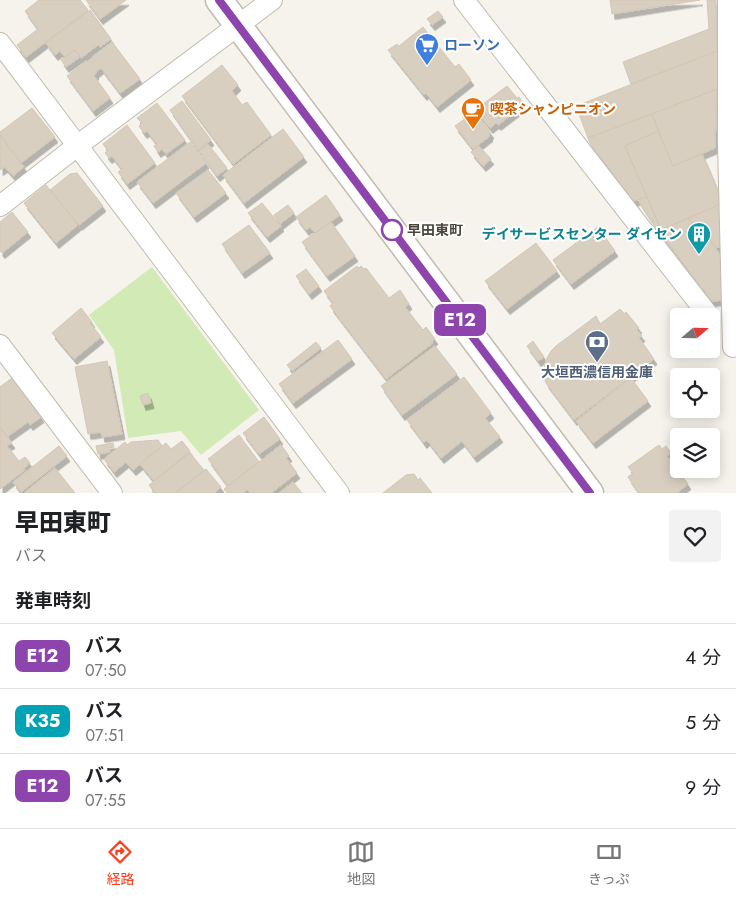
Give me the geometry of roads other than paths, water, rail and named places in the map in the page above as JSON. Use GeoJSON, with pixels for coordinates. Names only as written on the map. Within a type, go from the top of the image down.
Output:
{"type":"FeatureCollection","features":[{"type":"Feature","properties":{"kind":"street"},"geometry":{"type":"LineString","coordinates":[[218,0],[588,493]]}},
{"type":"Feature","properties":{"kind":"street"},"geometry":{"type":"LineString","coordinates":[[0,206],[272,0]]}},
{"type":"Feature","properties":{"kind":"street"},"geometry":{"type":"LineString","coordinates":[[464,0],[702,308]]}},
{"type":"Feature","properties":{"kind":"street"},"geometry":{"type":"LineString","coordinates":[[728,0],[728,144],[735,349]]}},
{"type":"Feature","properties":{"kind":"street"},"geometry":{"type":"LineString","coordinates":[[0,44],[339,493]]}},
{"type":"Feature","properties":{"kind":"street"},"geometry":{"type":"LineString","coordinates":[[720,330],[735,349]]}},
{"type":"Feature","properties":{"kind":"street"},"geometry":{"type":"LineString","coordinates":[[0,345],[112,493]]}},
{"type":"Feature","properties":{"kind":"place","name":"ローソン"},"geometry":{"type":"Point","coordinates":[427,66]}},
{"type":"Feature","properties":{"kind":"place","name":"喫茶シャンピニオン"},"geometry":{"type":"Point","coordinates":[473,130]}},
{"type":"Feature","properties":{"kind":"place","name":"早田東町"},"geometry":{"type":"Point","coordinates":[392,230]}},
{"type":"Feature","properties":{"kind":"place","name":"デイサービスセンター ダイセン"},"geometry":{"type":"Point","coordinates":[699,255]}},
{"type":"Feature","properties":{"kind":"place","name":"大垣西濃信用金庫"},"geometry":{"type":"Point","coordinates":[597,363]}}]}
